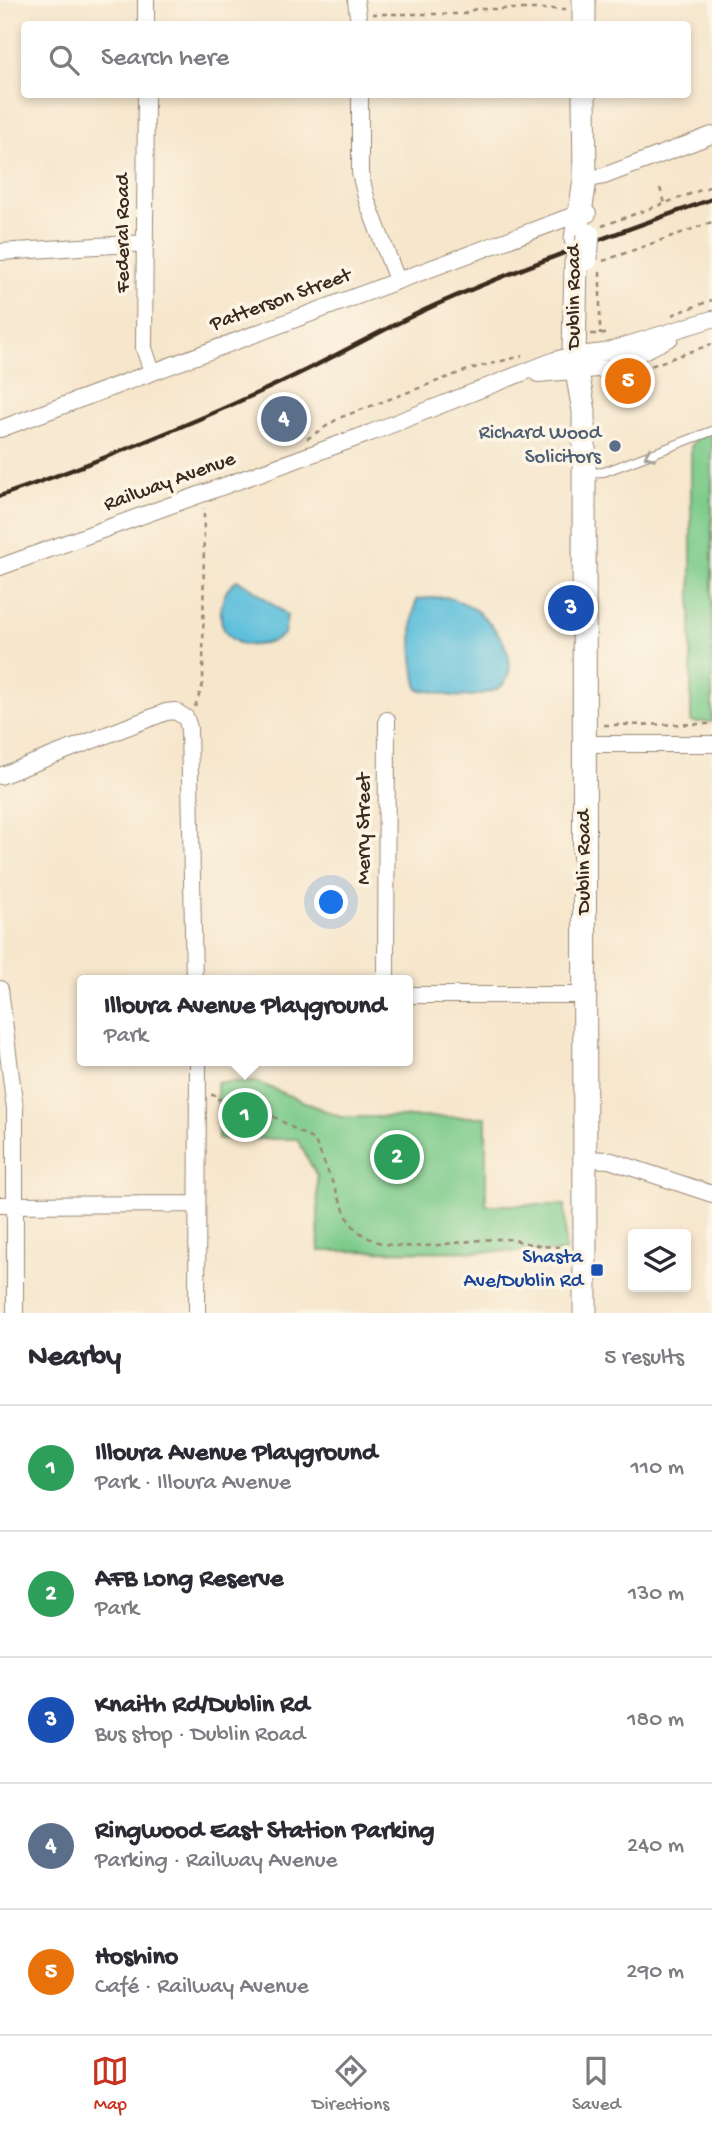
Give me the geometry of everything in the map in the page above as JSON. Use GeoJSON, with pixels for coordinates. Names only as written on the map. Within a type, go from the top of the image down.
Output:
{"type":"FeatureCollection","features":[{"type":"Feature","properties":{"kind":"main road"},"geometry":{"type":"LineString","coordinates":[[575,4],[583,21]]}},
{"type":"Feature","properties":{"kind":"main road","name":"Dublin Road"},"geometry":{"type":"LineString","coordinates":[[584,98],[588,241],[583,357],[586,744],[585,1313]]}},
{"type":"Feature","properties":{"kind":"street"},"geometry":{"type":"LineString","coordinates":[[146,0],[146,21]]}},
{"type":"Feature","properties":{"kind":"street","name":"Federal Road"},"geometry":{"type":"LineString","coordinates":[[146,98],[144,348],[152,372]]}},
{"type":"Feature","properties":{"kind":"street"},"geometry":{"type":"LineString","coordinates":[[360,98],[360,173],[367,201],[397,280]]}},
{"type":"Feature","properties":{"kind":"street"},"geometry":{"type":"LineString","coordinates":[[585,181],[712,135]]}},
{"type":"Feature","properties":{"kind":"street","name":"Patterson Street"},"geometry":{"type":"LineString","coordinates":[[0,429],[397,280],[588,241]]}},
{"type":"Feature","properties":{"kind":"street"},"geometry":{"type":"LineString","coordinates":[[0,252],[146,243]]}},
{"type":"Feature","properties":{"kind":"street","name":"Railway Avenue"},"geometry":{"type":"LineString","coordinates":[[0,567],[512,378],[551,372],[583,357],[609,368],[688,328],[712,319]]}},
{"type":"Feature","properties":{"kind":"street"},"geometry":{"type":"LineString","coordinates":[[0,776],[166,712],[181,713],[186,718],[189,727],[194,975]]}},
{"type":"Feature","properties":{"kind":"street","name":"Merry Street"},"geometry":{"type":"LineString","coordinates":[[386,975],[387,720]]}},
{"type":"Feature","properties":{"kind":"street"},"geometry":{"type":"LineString","coordinates":[[586,744],[712,744]]}},
{"type":"Feature","properties":{"kind":"street"},"geometry":{"type":"LineString","coordinates":[[0,989],[15,1109],[8,1205],[15,1313]]}},
{"type":"Feature","properties":{"kind":"street"},"geometry":{"type":"LineString","coordinates":[[413,995],[584,995]]}},
{"type":"Feature","properties":{"kind":"street"},"geometry":{"type":"LineString","coordinates":[[197,1313],[198,1066]]}},
{"type":"Feature","properties":{"kind":"street"},"geometry":{"type":"LineString","coordinates":[[584,1159],[609,1160],[712,1194]]}},
{"type":"Feature","properties":{"kind":"street"},"geometry":{"type":"LineString","coordinates":[[8,1205],[197,1204]]}},
{"type":"Feature","properties":{"kind":"lane"},"geometry":{"type":"LineString","coordinates":[[584,473],[604,472],[712,431]]}},
{"type":"Feature","properties":{"kind":"path"},"geometry":{"type":"LineString","coordinates":[[358,13],[464,14],[475,9],[575,4]]}},
{"type":"Feature","properties":{"kind":"path"},"geometry":{"type":"LineString","coordinates":[[588,241],[665,203],[712,186]]}},
{"type":"Feature","properties":{"kind":"path"},"geometry":{"type":"LineString","coordinates":[[660,188],[665,203]]}},
{"type":"Feature","properties":{"kind":"path"},"geometry":{"type":"LineString","coordinates":[[588,241],[712,222]]}},
{"type":"Feature","properties":{"kind":"path"},"geometry":{"type":"LineString","coordinates":[[583,357],[600,335],[588,241]]}},
{"type":"Feature","properties":{"kind":"path"},"geometry":{"type":"LineString","coordinates":[[635,372],[712,344]]}},
{"type":"Feature","properties":{"kind":"path"},"geometry":{"type":"LineString","coordinates":[[297,443],[339,418],[378,403],[470,369],[530,355]]}},
{"type":"Feature","properties":{"kind":"path"},"geometry":{"type":"LineString","coordinates":[[189,727],[203,684],[204,508]]}},
{"type":"Feature","properties":{"kind":"path"},"geometry":{"type":"LineString","coordinates":[[604,725],[712,723]]}},
{"type":"Feature","properties":{"kind":"path"},"geometry":{"type":"LineString","coordinates":[[197,1095],[215,1095],[215,1099],[237,1100],[256,1106],[315,1141],[348,1219],[356,1231],[367,1239],[382,1244],[407,1245],[508,1239],[554,1247],[584,1247]]}},
{"type":"Feature","properties":{"kind":"green space"},"geometry":{"type":"Polygon","coordinates":[[[712,433],[712,722],[691,722],[691,445],[697,438],[712,433]]]}},
{"type":"Feature","properties":{"kind":"green space"},"geometry":{"type":"Polygon","coordinates":[[[217,1082],[257,1082],[340,1117],[486,1117],[486,1205],[565,1205],[565,1252],[319,1251],[317,1176],[297,1139],[218,1139],[217,1082]]]}},
{"type":"Feature","properties":{"kind":"water"},"geometry":{"type":"Polygon","coordinates":[[[237,580],[287,615],[284,634],[256,645],[240,643],[228,635],[222,622],[222,606],[227,590],[237,580]]]}},
{"type":"Feature","properties":{"kind":"water"},"geometry":{"type":"Polygon","coordinates":[[[446,597],[479,613],[502,640],[507,651],[509,673],[500,687],[465,696],[418,689],[412,644],[417,599],[446,597]]]}},
{"type":"Feature","properties":{"kind":"railway"},"geometry":{"type":"LineString","coordinates":[[0,496],[112,455],[222,409],[474,289],[712,199]]}},
{"type":"Feature","properties":{"kind":"place","name":"Hoshino"},"geometry":{"type":"Point","coordinates":[628,381]}},
{"type":"Feature","properties":{"kind":"place","name":"Ringwood East Station Parking"},"geometry":{"type":"Point","coordinates":[284,419]}},
{"type":"Feature","properties":{"kind":"place","name":"Richard Wood Solicitors"},"geometry":{"type":"Point","coordinates":[615,446]}},
{"type":"Feature","properties":{"kind":"place","name":"Knaith Rd/Dublin Rd"},"geometry":{"type":"Point","coordinates":[571,608]}},
{"type":"Feature","properties":{"kind":"place","name":"Illoura Avenue Playground"},"geometry":{"type":"Point","coordinates":[245,1115]}},
{"type":"Feature","properties":{"kind":"place","name":"AFB Long Reserve"},"geometry":{"type":"Point","coordinates":[397,1157]}},
{"type":"Feature","properties":{"kind":"place","name":"Shasta Ave/Dublin Rd"},"geometry":{"type":"Point","coordinates":[597,1270]}}]}
